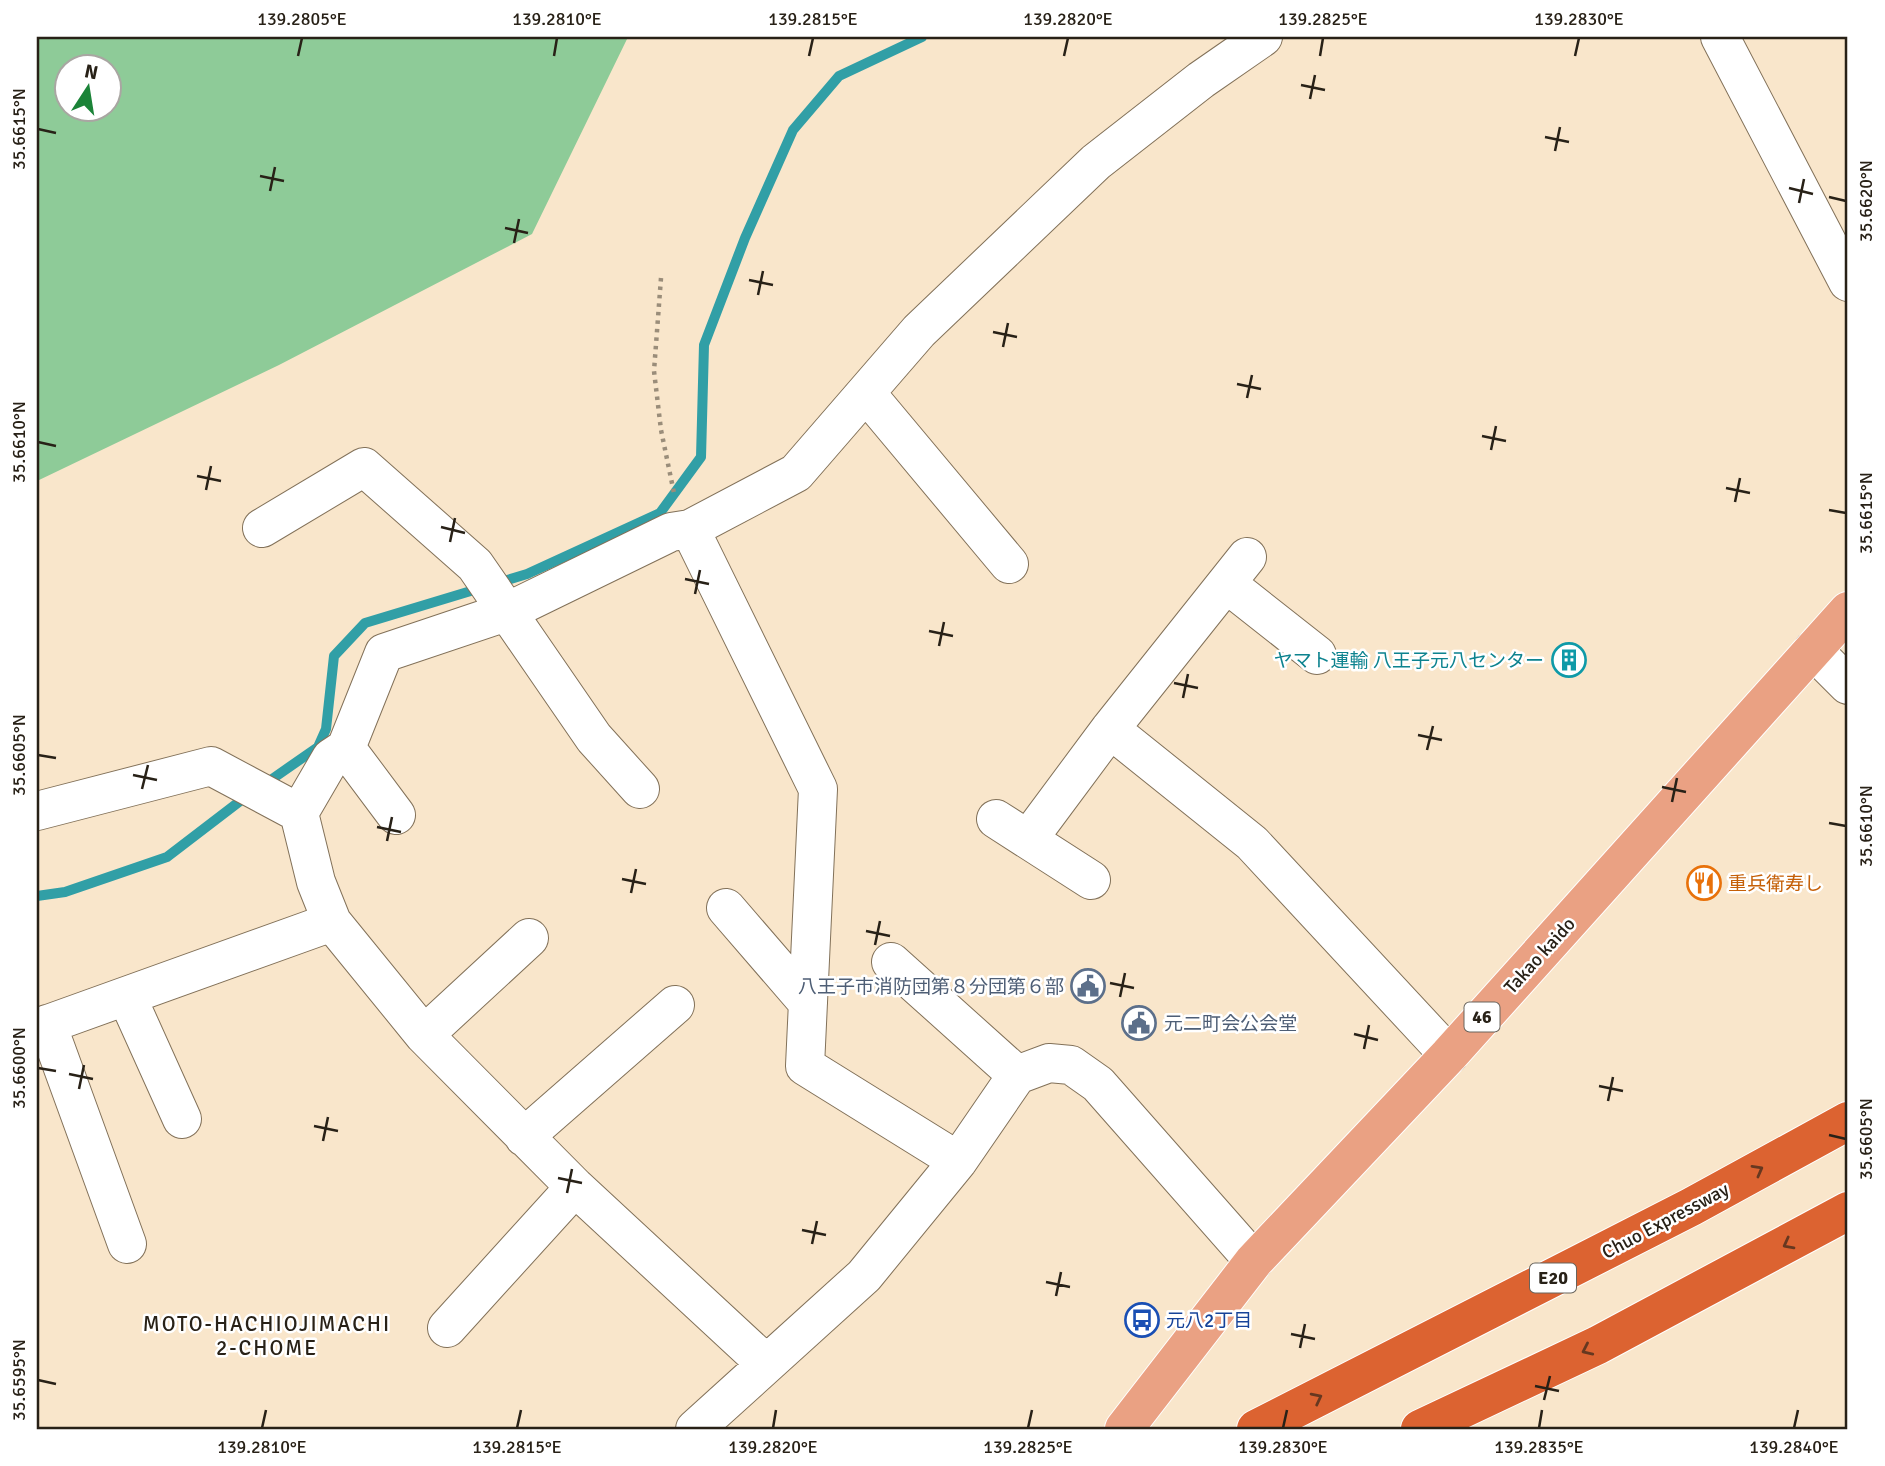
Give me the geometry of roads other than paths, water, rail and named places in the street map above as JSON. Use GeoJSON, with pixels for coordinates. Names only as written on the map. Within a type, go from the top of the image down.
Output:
{"type":"FeatureCollection","features":[{"type":"Feature","properties":{"kind":"highway","name":"Chuo Expressway"},"geometry":{"type":"LineString","coordinates":[[1256,1429],[1691,1208],[1848,1121]]}},
{"type":"Feature","properties":{"kind":"highway"},"geometry":{"type":"LineString","coordinates":[[1420,1429],[1598,1345],[1848,1211]]}},
{"type":"Feature","properties":{"kind":"main road","name":"Takao kaido"},"geometry":{"type":"LineString","coordinates":[[1124,1429],[1254,1262],[1449,1055],[1848,611]]}},
{"type":"Feature","properties":{"kind":"street"},"geometry":{"type":"LineString","coordinates":[[287,806],[331,758],[346,748],[384,653],[671,532],[690,529],[796,473],[919,331],[1096,162],[1201,80],[1263,37]]}},
{"type":"Feature","properties":{"kind":"street"},"geometry":{"type":"LineString","coordinates":[[1730,40],[1848,282]]}},
{"type":"Feature","properties":{"kind":"street"},"geometry":{"type":"LineString","coordinates":[[866,393],[1009,564]]}},
{"type":"Feature","properties":{"kind":"street"},"geometry":{"type":"LineString","coordinates":[[262,528],[364,467],[475,565],[594,738],[640,789]]}},
{"type":"Feature","properties":{"kind":"street"},"geometry":{"type":"LineString","coordinates":[[690,529],[818,789],[805,1066],[958,1161]]}},
{"type":"Feature","properties":{"kind":"street"},"geometry":{"type":"LineString","coordinates":[[1029,838],[1110,729],[1237,571],[1317,655]]}},
{"type":"Feature","properties":{"kind":"street"},"geometry":{"type":"LineString","coordinates":[[1813,650],[1848,685]]}},
{"type":"Feature","properties":{"kind":"street"},"geometry":{"type":"LineString","coordinates":[[1110,729],[1252,843],[1449,1055]]}},
{"type":"Feature","properties":{"kind":"street"},"geometry":{"type":"LineString","coordinates":[[346,748],[396,815]]}},
{"type":"Feature","properties":{"kind":"street"},"geometry":{"type":"LineString","coordinates":[[37,811],[211,766],[287,806],[332,922],[424,1035],[575,1187],[765,1363]]}},
{"type":"Feature","properties":{"kind":"street"},"geometry":{"type":"LineString","coordinates":[[996,819],[1091,880]]}},
{"type":"Feature","properties":{"kind":"street"},"geometry":{"type":"LineString","coordinates":[[726,908],[808,1003]]}},
{"type":"Feature","properties":{"kind":"street"},"geometry":{"type":"LineString","coordinates":[[127,1244],[42,1026],[332,922]]}},
{"type":"Feature","properties":{"kind":"street"},"geometry":{"type":"LineString","coordinates":[[424,1035],[529,939]]}},
{"type":"Feature","properties":{"kind":"street"},"geometry":{"type":"LineString","coordinates":[[891,962],[1017,1075]]}},
{"type":"Feature","properties":{"kind":"street"},"geometry":{"type":"LineString","coordinates":[[127,997],[182,1119]]}},
{"type":"Feature","properties":{"kind":"street"},"geometry":{"type":"LineString","coordinates":[[524,1137],[675,1005]]}},
{"type":"Feature","properties":{"kind":"street"},"geometry":{"type":"LineString","coordinates":[[695,1429],[864,1276],[958,1161],[1017,1075],[1049,1063],[1071,1065],[1098,1084],[1254,1262]]}},
{"type":"Feature","properties":{"kind":"street"},"geometry":{"type":"LineString","coordinates":[[447,1328],[575,1187]]}},
{"type":"Feature","properties":{"kind":"waterway"},"geometry":{"type":"LineString","coordinates":[[265,784],[318,747],[326,729],[334,656],[365,623],[527,574],[660,513],[701,457],[704,345],[745,238],[793,130],[839,76],[922,37]]}},
{"type":"Feature","properties":{"kind":"waterway"},"geometry":{"type":"LineString","coordinates":[[37,896],[65,892],[167,857],[248,795]]}},
{"type":"Feature","properties":{"kind":"place","name":"ヤマト運輸 八王子元八センター"},"geometry":{"type":"Point","coordinates":[1569,660]}},
{"type":"Feature","properties":{"kind":"place","name":"重兵衛寿し"},"geometry":{"type":"Point","coordinates":[1704,883]}},
{"type":"Feature","properties":{"kind":"place","name":"八王子市消防団第８分団第６部"},"geometry":{"type":"Point","coordinates":[1088,986]}},
{"type":"Feature","properties":{"kind":"place","name":"元二町会公会堂"},"geometry":{"type":"Point","coordinates":[1139,1023]}},
{"type":"Feature","properties":{"kind":"place","name":"元八2丁目"},"geometry":{"type":"Point","coordinates":[1142,1320]}},
{"type":"Feature","properties":{"kind":"district","name":"MOTO-HACHIOJIMACHI 2-CHOME"},"geometry":{"type":"Point","coordinates":[267,1336]}}]}
